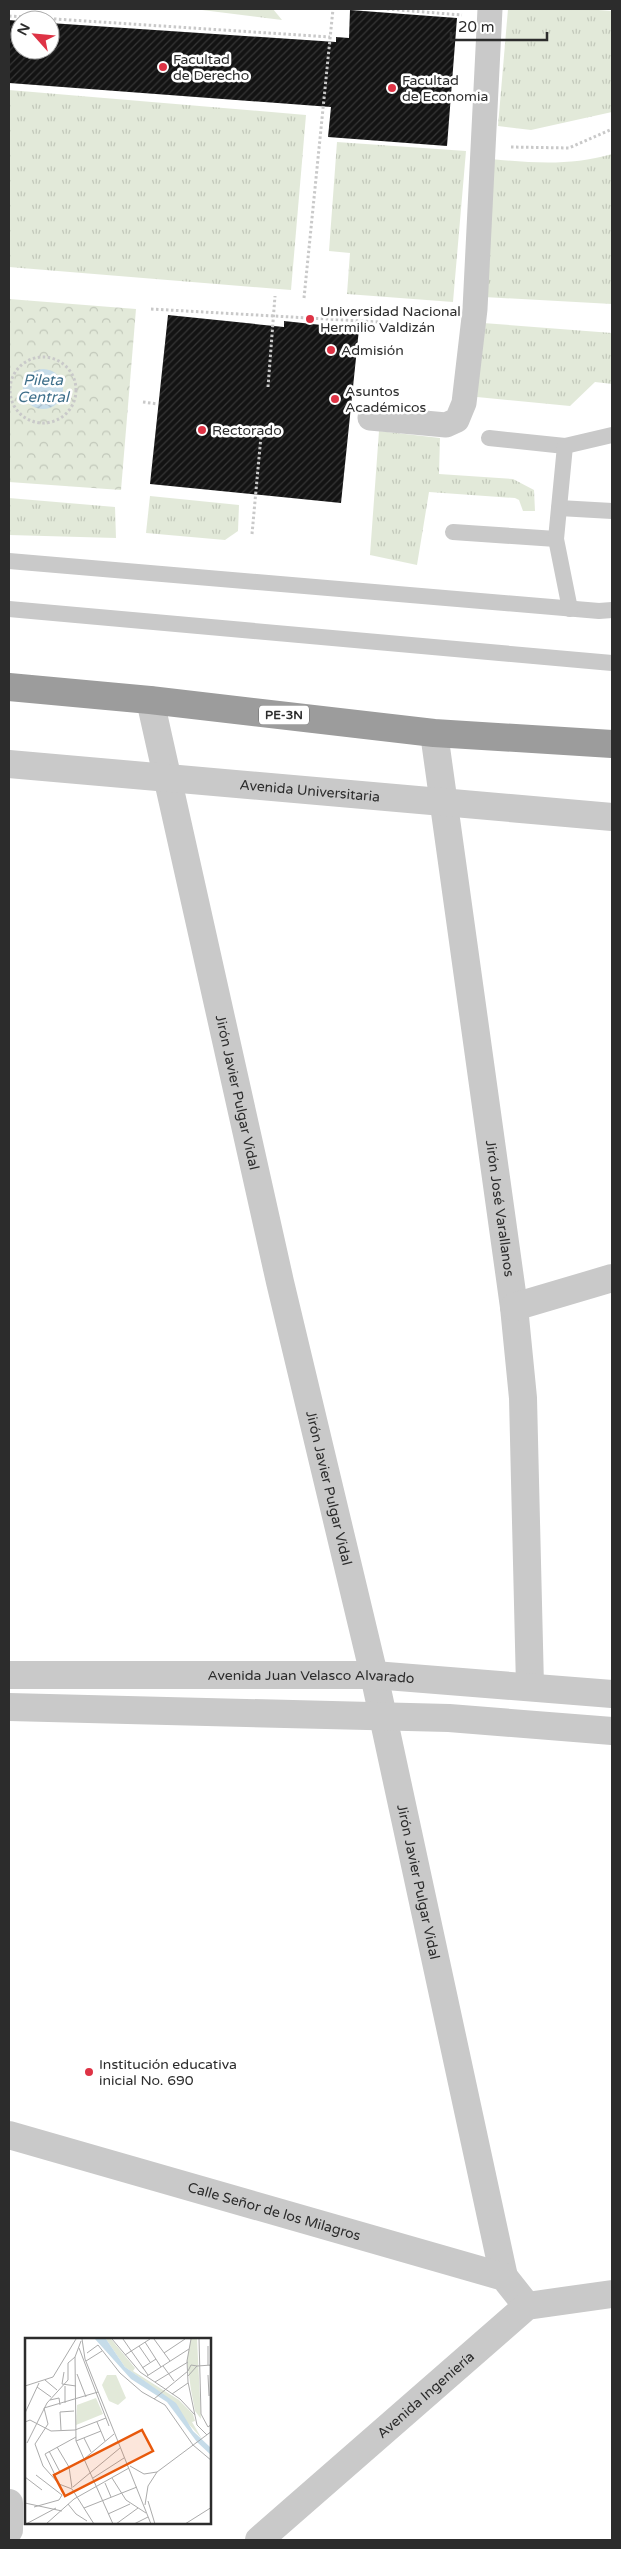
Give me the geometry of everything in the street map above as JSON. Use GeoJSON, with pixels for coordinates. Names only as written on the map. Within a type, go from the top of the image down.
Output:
{"type":"FeatureCollection","features":[{"type":"Feature","properties":{"kind":"highway","name":"PE-3N"},"geometry":{"type":"LineString","coordinates":[[9,687],[150,700],[434,733],[559,739],[612,744]]}},
{"type":"Feature","properties":{"kind":"highway"},"geometry":{"type":"LineString","coordinates":[[559,739],[612,725]]}},
{"type":"Feature","properties":{"kind":"street"},"geometry":{"type":"LineString","coordinates":[[370,418],[446,425],[457,420],[464,403],[475,309],[489,13]]}},
{"type":"Feature","properties":{"kind":"street","name":"Jirón Javier Pulgar Vidal"},"geometry":{"type":"LineString","coordinates":[[150,700],[280,1282],[374,1675],[504,2277]]}},
{"type":"Feature","properties":{"kind":"street","name":"Jirón José Varallanos"},"geometry":{"type":"LineString","coordinates":[[434,733],[514,1307],[523,1398],[530,1686]]}},
{"type":"Feature","properties":{"kind":"street","name":"Avenida Universitaria"},"geometry":{"type":"LineString","coordinates":[[9,764],[98,774],[167,777],[443,804],[612,817]]}},
{"type":"Feature","properties":{"kind":"street"},"geometry":{"type":"LineString","coordinates":[[514,1307],[612,1278]]}},
{"type":"Feature","properties":{"kind":"street","name":"Avenida Juan Velasco Alvarado"},"geometry":{"type":"LineString","coordinates":[[9,1675],[374,1675],[612,1694]]}},
{"type":"Feature","properties":{"kind":"street"},"geometry":{"type":"LineString","coordinates":[[9,1707],[449,1718],[612,1731]]}},
{"type":"Feature","properties":{"kind":"street","name":"Calle Señor de los Milagros"},"geometry":{"type":"LineString","coordinates":[[9,2135],[504,2277]]}},
{"type":"Feature","properties":{"kind":"street"},"geometry":{"type":"LineString","coordinates":[[504,2277],[527,2306],[612,2294]]}},
{"type":"Feature","properties":{"kind":"street","name":"Avenida Ingeniería"},"geometry":{"type":"LineString","coordinates":[[259,2540],[527,2306]]}},
{"type":"Feature","properties":{"kind":"street"},"geometry":{"type":"LineString","coordinates":[[9,2502],[10,2530]]}},
{"type":"Feature","properties":{"kind":"lane"},"geometry":{"type":"LineString","coordinates":[[489,438],[565,446],[612,435]]}},
{"type":"Feature","properties":{"kind":"lane"},"geometry":{"type":"LineString","coordinates":[[565,446],[556,538],[570,609]]}},
{"type":"Feature","properties":{"kind":"lane"},"geometry":{"type":"LineString","coordinates":[[559,508],[612,511]]}},
{"type":"Feature","properties":{"kind":"lane"},"geometry":{"type":"LineString","coordinates":[[453,532],[556,538]]}},
{"type":"Feature","properties":{"kind":"lane"},"geometry":{"type":"LineString","coordinates":[[9,561],[570,609],[612,610]]}},
{"type":"Feature","properties":{"kind":"lane"},"geometry":{"type":"LineString","coordinates":[[9,609],[612,663]]}},
{"type":"Feature","properties":{"kind":"path"},"geometry":{"type":"LineString","coordinates":[[304,298],[333,9]]}},
{"type":"Feature","properties":{"kind":"path"},"geometry":{"type":"LineString","coordinates":[[387,9],[489,13]]}},
{"type":"Feature","properties":{"kind":"path"},"geometry":{"type":"LineString","coordinates":[[9,16],[330,37]]}},
{"type":"Feature","properties":{"kind":"path"},"geometry":{"type":"LineString","coordinates":[[483,147],[569,148],[612,129]]}},
{"type":"Feature","properties":{"kind":"path"},"geometry":{"type":"LineString","coordinates":[[268,387],[275,296]]}},
{"type":"Feature","properties":{"kind":"path"},"geometry":{"type":"LineString","coordinates":[[151,309],[379,322]]}},
{"type":"Feature","properties":{"kind":"path"},"geometry":{"type":"LineString","coordinates":[[44,356],[64,363],[71,371],[76,393],[67,413],[48,423],[36,423],[17,412],[11,402],[9,391],[15,370],[28,360],[44,356]]}},
{"type":"Feature","properties":{"kind":"path"},"geometry":{"type":"LineString","coordinates":[[143,402],[158,404]]}},
{"type":"Feature","properties":{"kind":"path"},"geometry":{"type":"LineString","coordinates":[[252,534],[261,436]]}},
{"type":"Feature","properties":{"kind":"green space"},"geometry":{"type":"Polygon","coordinates":[[[194,9],[273,9],[282,20],[194,9]]]}},
{"type":"Feature","properties":{"kind":"green space"},"geometry":{"type":"Polygon","coordinates":[[[508,9],[612,11],[612,112],[531,130],[498,126],[508,9]]]}},
{"type":"Feature","properties":{"kind":"green space"},"geometry":{"type":"Polygon","coordinates":[[[9,90],[306,115],[291,290],[9,267],[9,90]]]}},
{"type":"Feature","properties":{"kind":"green space"},"geometry":{"type":"Polygon","coordinates":[[[337,142],[466,151],[453,302],[347,294],[350,253],[329,251],[337,142]]]}},
{"type":"Feature","properties":{"kind":"green space"},"geometry":{"type":"Polygon","coordinates":[[[612,154],[612,304],[484,297],[491,159],[552,163],[597,158],[612,154]]]}},
{"type":"Feature","properties":{"kind":"green space"},"geometry":{"type":"Polygon","coordinates":[[[9,299],[136,309],[121,490],[9,482],[9,299]]]}},
{"type":"Feature","properties":{"kind":"green space"},"geometry":{"type":"Polygon","coordinates":[[[483,323],[612,333],[612,384],[595,382],[570,406],[477,397],[483,323]]]}},
{"type":"Feature","properties":{"kind":"green space"},"geometry":{"type":"Polygon","coordinates":[[[379,431],[440,438],[439,474],[513,479],[534,490],[535,511],[523,511],[519,500],[515,498],[429,492],[417,565],[370,555],[379,431]]]}},
{"type":"Feature","properties":{"kind":"green space"},"geometry":{"type":"Polygon","coordinates":[[[150,496],[239,505],[238,531],[225,540],[146,533],[150,496]]]}},
{"type":"Feature","properties":{"kind":"green space"},"geometry":{"type":"Polygon","coordinates":[[[9,498],[115,507],[116,538],[9,535],[9,498]]]}},
{"type":"Feature","properties":{"kind":"water","name":"Pileta Central"},"geometry":{"type":"Polygon","coordinates":[[[43,369],[57,375],[63,389],[57,403],[43,409],[29,403],[23,389],[29,375],[43,369]]]}},
{"type":"Feature","properties":{"kind":"building"},"geometry":{"type":"Polygon","coordinates":[[[350,10],[457,18],[447,146],[328,137],[331,107],[9,83],[9,20],[10,60],[60,60],[60,24],[336,42],[336,37],[349,38],[350,10]]]}},
{"type":"Feature","properties":{"kind":"building"},"geometry":{"type":"Polygon","coordinates":[[[168,315],[284,327],[284,321],[359,329],[341,503],[150,484],[168,315]]]}},
{"type":"Feature","properties":{"kind":"place","name":"Facultad de Derecho"},"geometry":{"type":"Point","coordinates":[163,67]}},
{"type":"Feature","properties":{"kind":"place","name":"Facultad de Economia"},"geometry":{"type":"Point","coordinates":[392,88]}},
{"type":"Feature","properties":{"kind":"place","name":"Universidad Nacional Hermilio Valdizán"},"geometry":{"type":"Point","coordinates":[310,319]}},
{"type":"Feature","properties":{"kind":"place","name":"Admisión"},"geometry":{"type":"Point","coordinates":[331,350]}},
{"type":"Feature","properties":{"kind":"place","name":"Asuntos Académicos"},"geometry":{"type":"Point","coordinates":[335,399]}},
{"type":"Feature","properties":{"kind":"place","name":"Rectorado"},"geometry":{"type":"Point","coordinates":[202,430]}},
{"type":"Feature","properties":{"kind":"place","name":"Institución educativa inicial No. 690"},"geometry":{"type":"Point","coordinates":[89,2072]}}]}
